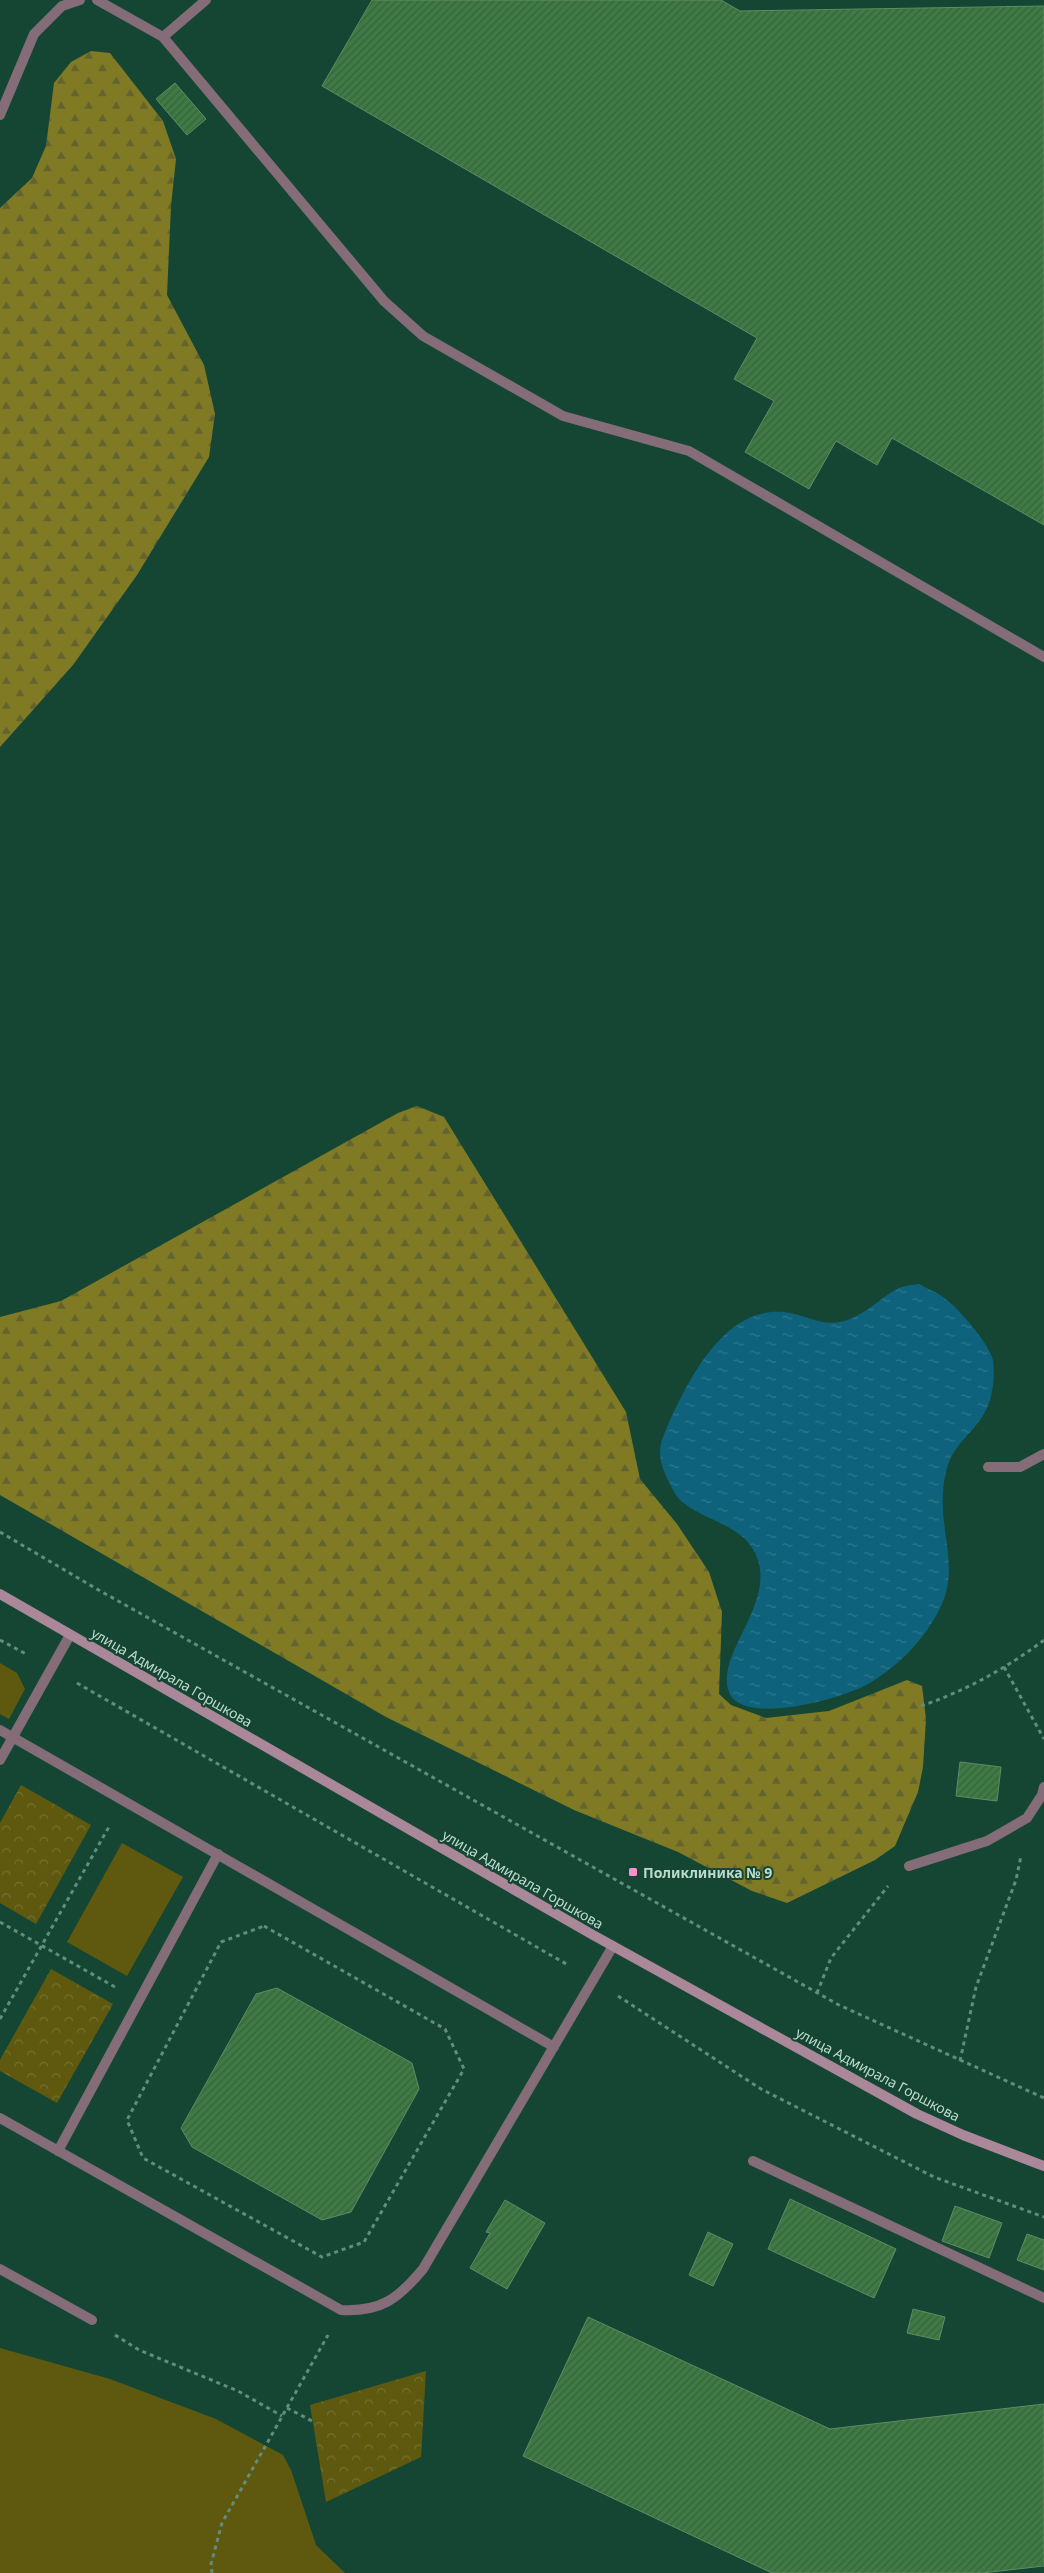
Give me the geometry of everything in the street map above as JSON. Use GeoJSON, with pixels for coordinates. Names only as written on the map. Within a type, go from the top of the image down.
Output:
{"type":"FeatureCollection","features":[{"type":"Feature","properties":{"kind":"main road","name":"улица Адмирала Горшкова"},"geometry":{"type":"LineString","coordinates":[[0,1594],[613,1946],[917,2114],[1044,2166]]}},
{"type":"Feature","properties":{"kind":"lane"},"geometry":{"type":"LineString","coordinates":[[0,116],[34,34],[62,6],[80,0]]}},
{"type":"Feature","properties":{"kind":"lane"},"geometry":{"type":"LineString","coordinates":[[97,0],[163,37],[384,300],[423,336],[563,416],[689,451],[1044,658]]}},
{"type":"Feature","properties":{"kind":"lane"},"geometry":{"type":"LineString","coordinates":[[163,37],[206,0]]}},
{"type":"Feature","properties":{"kind":"lane"},"geometry":{"type":"LineString","coordinates":[[988,1467],[1020,1467],[1044,1454]]}},
{"type":"Feature","properties":{"kind":"lane"},"geometry":{"type":"LineString","coordinates":[[0,1760],[70,1635]]}},
{"type":"Feature","properties":{"kind":"lane"},"geometry":{"type":"LineString","coordinates":[[0,1730],[554,2047]]}},
{"type":"Feature","properties":{"kind":"lane"},"geometry":{"type":"LineString","coordinates":[[909,1866],[987,1841],[1027,1818],[1042,1795],[1044,1787]]}},
{"type":"Feature","properties":{"kind":"lane"},"geometry":{"type":"LineString","coordinates":[[58,2151],[218,1854]]}},
{"type":"Feature","properties":{"kind":"lane"},"geometry":{"type":"LineString","coordinates":[[0,2118],[341,2310],[360,2311],[383,2306],[405,2290],[423,2269],[613,1946]]}},
{"type":"Feature","properties":{"kind":"lane"},"geometry":{"type":"LineString","coordinates":[[752,2161],[1044,2298]]}},
{"type":"Feature","properties":{"kind":"lane"},"geometry":{"type":"LineString","coordinates":[[0,2269],[92,2320]]}},
{"type":"Feature","properties":{"kind":"path"},"geometry":{"type":"LineString","coordinates":[[0,1532],[103,1593],[817,1992],[960,2061],[1044,2098]]}},
{"type":"Feature","properties":{"kind":"path"},"geometry":{"type":"LineString","coordinates":[[0,1640],[594,1980],[761,2089],[934,2177],[1044,2217]]}},
{"type":"Feature","properties":{"kind":"path"},"geometry":{"type":"LineString","coordinates":[[921,1706],[942,1699],[1004,1667],[1044,1640]]}},
{"type":"Feature","properties":{"kind":"path"},"geometry":{"type":"LineString","coordinates":[[1004,1667],[1044,1739]]}},
{"type":"Feature","properties":{"kind":"path"},"geometry":{"type":"LineString","coordinates":[[0,2019],[124,1800]]}},
{"type":"Feature","properties":{"kind":"path"},"geometry":{"type":"LineString","coordinates":[[960,2061],[976,1987],[1016,1880],[1027,1818]]}},
{"type":"Feature","properties":{"kind":"path"},"geometry":{"type":"LineString","coordinates":[[817,1992],[831,1958],[882,1892],[909,1866]]}},
{"type":"Feature","properties":{"kind":"path"},"geometry":{"type":"LineString","coordinates":[[0,1922],[87,1971]]}},
{"type":"Feature","properties":{"kind":"path"},"geometry":{"type":"LineString","coordinates":[[264,1926],[445,2030],[464,2069],[364,2242],[322,2257],[143,2158],[127,2120],[170,2037],[221,1942],[264,1926]]}},
{"type":"Feature","properties":{"kind":"path"},"geometry":{"type":"LineString","coordinates":[[212,2573],[211,2564],[222,2523],[341,2310]]}},
{"type":"Feature","properties":{"kind":"path"},"geometry":{"type":"LineString","coordinates":[[92,2320],[139,2350],[238,2392],[282,2416]]}},
{"type":"Feature","properties":{"kind":"path"},"geometry":{"type":"LineString","coordinates":[[287,2408],[314,2422]]}},
{"type":"Feature","properties":{"kind":"green space"},"geometry":{"type":"Polygon","coordinates":[[[91,51],[110,53],[163,121],[176,159],[171,206],[167,295],[204,365],[215,414],[209,457],[137,575],[73,665],[0,747],[0,208],[32,178],[46,146],[54,83],[71,62],[91,51]]]}},
{"type":"Feature","properties":{"kind":"green space"},"geometry":{"type":"Polygon","coordinates":[[[417,1106],[444,1117],[626,1412],[640,1479],[677,1524],[709,1572],[722,1612],[719,1694],[731,1705],[766,1718],[829,1711],[907,1680],[922,1686],[926,1719],[923,1767],[918,1792],[895,1846],[875,1860],[787,1903],[752,1891],[678,1852],[574,1810],[386,1717],[0,1495],[0,1317],[61,1301],[398,1113],[417,1106]]]}},
{"type":"Feature","properties":{"kind":"green space"},"geometry":{"type":"Polygon","coordinates":[[[0,1663],[17,1673],[25,1689],[9,1719],[0,1714],[0,1663]]]}},
{"type":"Feature","properties":{"kind":"green space"},"geometry":{"type":"Polygon","coordinates":[[[21,1785],[91,1825],[36,1924],[0,1903],[0,1823],[21,1785]]]}},
{"type":"Feature","properties":{"kind":"green space"},"geometry":{"type":"Polygon","coordinates":[[[122,1843],[183,1877],[127,1976],[67,1942],[122,1843]]]}},
{"type":"Feature","properties":{"kind":"green space"},"geometry":{"type":"Polygon","coordinates":[[[51,1969],[113,2004],[57,2103],[0,2071],[0,2060],[51,1969]]]}},
{"type":"Feature","properties":{"kind":"green space"},"geometry":{"type":"Polygon","coordinates":[[[0,2348],[110,2379],[216,2419],[283,2455],[291,2470],[316,2545],[345,2573],[0,2573],[0,2348]]]}},
{"type":"Feature","properties":{"kind":"green space"},"geometry":{"type":"Polygon","coordinates":[[[426,2371],[421,2457],[326,2502],[310,2405],[426,2371]]]}},
{"type":"Feature","properties":{"kind":"water"},"geometry":{"type":"Polygon","coordinates":[[[919,1284],[937,1293],[959,1311],[991,1353],[994,1366],[993,1386],[988,1405],[977,1425],[954,1452],[947,1468],[943,1487],[943,1508],[949,1564],[946,1592],[941,1606],[928,1629],[901,1660],[879,1677],[856,1690],[818,1702],[774,1709],[755,1708],[740,1703],[730,1694],[727,1679],[736,1646],[753,1610],[759,1592],[760,1573],[756,1555],[742,1536],[689,1507],[676,1495],[663,1469],[660,1454],[660,1448],[667,1427],[689,1382],[701,1363],[728,1331],[745,1320],[763,1313],[784,1312],[819,1321],[840,1322],[855,1317],[898,1289],[919,1284]]]}},
{"type":"Feature","properties":{"kind":"building"},"geometry":{"type":"Polygon","coordinates":[[[372,0],[721,0],[740,11],[1044,6],[1044,525],[892,438],[877,465],[836,441],[809,489],[745,452],[774,401],[734,379],[757,338],[322,86],[372,0]]]}},
{"type":"Feature","properties":{"kind":"building"},"geometry":{"type":"Polygon","coordinates":[[[175,83],[206,119],[187,135],[156,99],[175,83]]]}},
{"type":"Feature","properties":{"kind":"building"},"geometry":{"type":"Polygon","coordinates":[[[960,1762],[1001,1767],[997,1801],[956,1796],[960,1762]]]}},
{"type":"Feature","properties":{"kind":"building"},"geometry":{"type":"Polygon","coordinates":[[[277,1988],[412,2063],[419,2089],[351,2212],[322,2220],[192,2147],[181,2128],[256,1994],[277,1988]]]}},
{"type":"Feature","properties":{"kind":"building"},"geometry":{"type":"Polygon","coordinates":[[[790,2199],[896,2249],[874,2298],[768,2249],[790,2199]]]}},
{"type":"Feature","properties":{"kind":"building"},"geometry":{"type":"Polygon","coordinates":[[[505,2200],[545,2223],[507,2289],[470,2268],[490,2233],[486,2232],[505,2200]]]}},
{"type":"Feature","properties":{"kind":"building"},"geometry":{"type":"Polygon","coordinates":[[[955,2206],[1002,2223],[989,2258],[942,2241],[955,2206]]]}},
{"type":"Feature","properties":{"kind":"building"},"geometry":{"type":"Polygon","coordinates":[[[708,2232],[733,2244],[713,2286],[689,2275],[708,2232]]]}},
{"type":"Feature","properties":{"kind":"building"},"geometry":{"type":"Polygon","coordinates":[[[1027,2234],[1044,2240],[1044,2270],[1017,2260],[1027,2234]]]}},
{"type":"Feature","properties":{"kind":"building"},"geometry":{"type":"Polygon","coordinates":[[[913,2309],[945,2317],[939,2340],[907,2333],[913,2309]]]}},
{"type":"Feature","properties":{"kind":"building"},"geometry":{"type":"Polygon","coordinates":[[[588,2317],[830,2429],[1044,2404],[1044,2566],[982,2573],[772,2573],[523,2456],[588,2317]]]}},
{"type":"Feature","properties":{"kind":"place","name":"Поликлиника № 9"},"geometry":{"type":"Point","coordinates":[633,1872]}}]}
